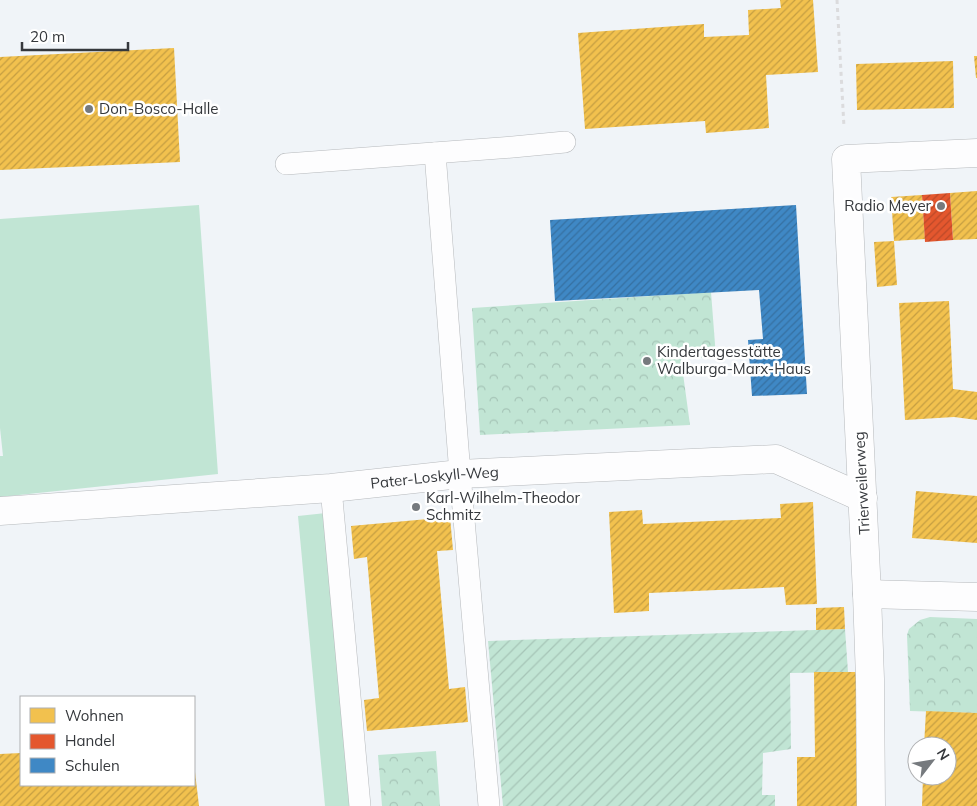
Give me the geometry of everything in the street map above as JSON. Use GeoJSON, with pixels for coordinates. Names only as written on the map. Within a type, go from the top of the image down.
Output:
{"type":"FeatureCollection","features":[{"type":"Feature","properties":{"kind":"street"},"geometry":{"type":"LineString","coordinates":[[846,159],[977,153]]}},
{"type":"Feature","properties":{"kind":"street","name":"Trierweilerweg"},"geometry":{"type":"LineString","coordinates":[[846,159],[867,594],[871,806]]}},
{"type":"Feature","properties":{"kind":"street","name":"Pater-Loskyll-Weg"},"geometry":{"type":"LineString","coordinates":[[0,512],[332,488],[460,474],[776,459],[863,498]]}},
{"type":"Feature","properties":{"kind":"street"},"geometry":{"type":"LineString","coordinates":[[867,594],[977,597]]}},
{"type":"Feature","properties":{"kind":"lane"},"geometry":{"type":"LineString","coordinates":[[286,164],[565,142]]}},
{"type":"Feature","properties":{"kind":"lane"},"geometry":{"type":"LineString","coordinates":[[435,153],[488,806]]}},
{"type":"Feature","properties":{"kind":"lane"},"geometry":{"type":"LineString","coordinates":[[332,488],[360,806]]}},
{"type":"Feature","properties":{"kind":"path"},"geometry":{"type":"LineString","coordinates":[[837,0],[846,159]]}},
{"type":"Feature","properties":{"kind":"green space"},"geometry":{"type":"Polygon","coordinates":[[[199,205],[218,474],[0,497],[0,456],[3,456],[0,428],[0,219],[199,205]]]}},
{"type":"Feature","properties":{"kind":"green space"},"geometry":{"type":"Polygon","coordinates":[[[711,292],[716,357],[681,359],[690,425],[480,435],[472,308],[711,292]]]}},
{"type":"Feature","properties":{"kind":"green space"},"geometry":{"type":"Polygon","coordinates":[[[326,513],[353,806],[325,806],[298,516],[326,513]]]}},
{"type":"Feature","properties":{"kind":"green space"},"geometry":{"type":"Polygon","coordinates":[[[930,617],[977,619],[977,713],[910,711],[907,635],[909,629],[920,620],[930,617]]]}},
{"type":"Feature","properties":{"kind":"green space"},"geometry":{"type":"Polygon","coordinates":[[[845,629],[848,672],[790,673],[791,749],[763,753],[762,795],[775,795],[775,806],[503,806],[488,641],[845,629]]]}},
{"type":"Feature","properties":{"kind":"green space"},"geometry":{"type":"Polygon","coordinates":[[[436,751],[440,806],[382,806],[378,755],[436,751]]]}},
{"type":"Feature","properties":{"kind":"building: Wohnen"},"geometry":{"type":"Polygon","coordinates":[[[780,0],[813,0],[818,72],[766,75],[769,128],[706,133],[705,121],[585,129],[578,33],[704,24],[704,37],[749,35],[748,10],[781,8],[780,0]]]}},
{"type":"Feature","properties":{"kind":"building: Wohnen","name":"Don-Bosco-Halle"},"geometry":{"type":"Polygon","coordinates":[[[174,48],[180,162],[0,170],[0,57],[174,48]]]}},
{"type":"Feature","properties":{"kind":"building: Wohnen"},"geometry":{"type":"Polygon","coordinates":[[[974,56],[977,56],[977,78],[976,78],[974,56]]]}},
{"type":"Feature","properties":{"kind":"building: Wohnen"},"geometry":{"type":"Polygon","coordinates":[[[953,61],[954,108],[857,110],[856,64],[953,61]]]}},
{"type":"Feature","properties":{"kind":"building: Wohnen"},"geometry":{"type":"Polygon","coordinates":[[[977,191],[977,239],[953,240],[950,193],[977,191]]]}},
{"type":"Feature","properties":{"kind":"building: Wohnen"},"geometry":{"type":"Polygon","coordinates":[[[922,195],[925,239],[894,241],[891,197],[922,195]]]}},
{"type":"Feature","properties":{"kind":"building: Wohnen"},"geometry":{"type":"Polygon","coordinates":[[[894,241],[897,285],[877,287],[874,242],[894,241]]]}},
{"type":"Feature","properties":{"kind":"building: Wohnen"},"geometry":{"type":"Polygon","coordinates":[[[949,301],[953,389],[977,392],[977,420],[954,417],[905,420],[899,303],[949,301]]]}},
{"type":"Feature","properties":{"kind":"building: Wohnen"},"geometry":{"type":"Polygon","coordinates":[[[916,491],[977,496],[977,543],[912,538],[916,491]]]}},
{"type":"Feature","properties":{"kind":"building: Wohnen"},"geometry":{"type":"Polygon","coordinates":[[[813,502],[817,604],[786,605],[784,587],[649,593],[649,611],[614,613],[609,512],[642,510],[643,524],[781,518],[780,504],[813,502]]]}},
{"type":"Feature","properties":{"kind":"building: Wohnen"},"geometry":{"type":"Polygon","coordinates":[[[450,517],[453,550],[437,551],[449,689],[465,687],[468,722],[367,731],[364,700],[379,698],[367,557],[354,559],[351,526],[450,517]]]}},
{"type":"Feature","properties":{"kind":"building: Wohnen"},"geometry":{"type":"Polygon","coordinates":[[[844,607],[845,629],[816,630],[816,608],[844,607]]]}},
{"type":"Feature","properties":{"kind":"building: Wohnen"},"geometry":{"type":"Polygon","coordinates":[[[814,672],[858,672],[860,806],[797,806],[797,757],[815,757],[814,672]]]}},
{"type":"Feature","properties":{"kind":"building: Wohnen"},"geometry":{"type":"Polygon","coordinates":[[[926,711],[977,713],[977,806],[922,806],[923,786],[957,786],[957,736],[925,736],[926,711]]]}},
{"type":"Feature","properties":{"kind":"building: Wohnen"},"geometry":{"type":"Polygon","coordinates":[[[20,753],[20,786],[195,786],[195,772],[199,806],[0,806],[0,754],[20,753]]]}},
{"type":"Feature","properties":{"kind":"building: Handel"},"geometry":{"type":"Polygon","coordinates":[[[950,193],[953,240],[925,242],[922,195],[950,193]]]}},
{"type":"Feature","properties":{"kind":"building: Schulen"},"geometry":{"type":"Polygon","coordinates":[[[796,205],[807,394],[752,396],[748,340],[763,339],[759,290],[555,301],[550,220],[796,205]]]}},
{"type":"Feature","properties":{"kind":"place","name":"Don-Bosco-Halle"},"geometry":{"type":"Point","coordinates":[89,109]}},
{"type":"Feature","properties":{"kind":"place","name":"Radio Meyer"},"geometry":{"type":"Point","coordinates":[941,206]}},
{"type":"Feature","properties":{"kind":"place","name":"Kindertagesstätte Walburga-Marx-Haus"},"geometry":{"type":"Point","coordinates":[647,361]}},
{"type":"Feature","properties":{"kind":"place","name":"Karl-Wilhelm-Theodor Schmitz"},"geometry":{"type":"Point","coordinates":[416,507]}}]}
